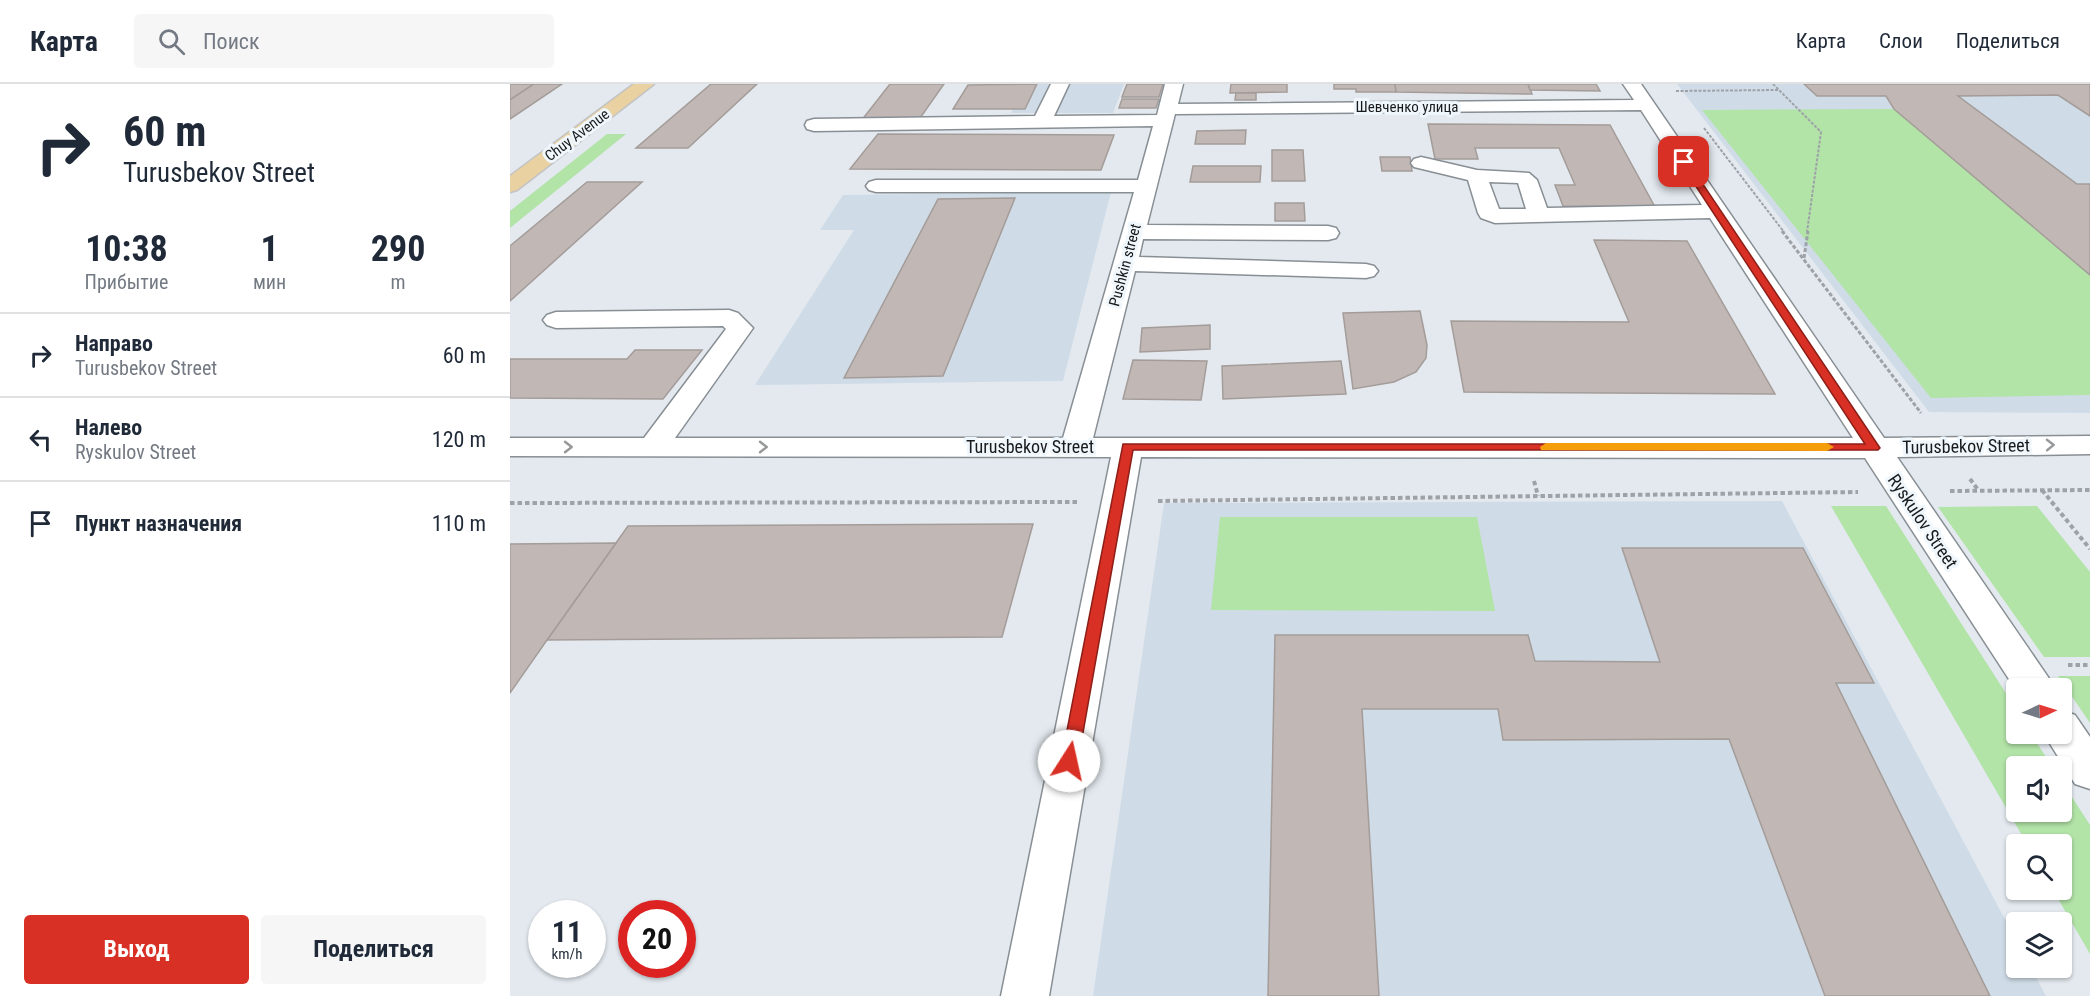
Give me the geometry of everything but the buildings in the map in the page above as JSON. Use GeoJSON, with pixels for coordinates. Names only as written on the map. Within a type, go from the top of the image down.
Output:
{"type":"FeatureCollection","features":[{"type":"Feature","properties":{"kind":"main road","name":"Chuy Avenue"},"geometry":{"type":"LineString","coordinates":[[510,186],[645,84]]}},
{"type":"Feature","properties":{"kind":"street"},"geometry":{"type":"LineString","coordinates":[[1042,121],[1060,84]]}},
{"type":"Feature","properties":{"kind":"street","name":"Pushkin street"},"geometry":{"type":"LineString","coordinates":[[1076,446],[1174,84]]}},
{"type":"Feature","properties":{"kind":"street","name":"Шевченко улица"},"geometry":{"type":"LineString","coordinates":[[814,125],[1042,121],[1328,102],[1639,95]]}},
{"type":"Feature","properties":{"kind":"street","name":"Ryskulov Street"},"geometry":{"type":"LineString","coordinates":[[1639,95],[2028,678]]}},
{"type":"Feature","properties":{"kind":"street"},"geometry":{"type":"LineString","coordinates":[[1421,163],[1477,176],[1522,177],[1527,180],[1539,216]]}},
{"type":"Feature","properties":{"kind":"street"},"geometry":{"type":"LineString","coordinates":[[1477,176],[1489,213],[1495,216],[1717,211]]}},
{"type":"Feature","properties":{"kind":"street"},"geometry":{"type":"LineString","coordinates":[[876,186],[1147,186]]}},
{"type":"Feature","properties":{"kind":"street"},"geometry":{"type":"LineString","coordinates":[[1134,232],[1328,232]]}},
{"type":"Feature","properties":{"kind":"street"},"geometry":{"type":"LineString","coordinates":[[1125,264],[1366,271]]}},
{"type":"Feature","properties":{"kind":"street"},"geometry":{"type":"LineString","coordinates":[[556,320],[729,318],[740,328],[652,447]]}},
{"type":"Feature","properties":{"kind":"street","name":"Turusbekov Street"},"geometry":{"type":"LineString","coordinates":[[510,447],[1874,448],[2090,445]]}},
{"type":"Feature","properties":{"kind":"street"},"geometry":{"type":"LineString","coordinates":[[1025,996],[1128,446]]}},
{"type":"Feature","properties":{"kind":"street"},"geometry":{"type":"LineString","coordinates":[[2072,744],[2090,771]]}},
{"type":"Feature","properties":{"kind":"path"},"geometry":{"type":"LineString","coordinates":[[1671,84],[1683,100]]}},
{"type":"Feature","properties":{"kind":"path"},"geometry":{"type":"LineString","coordinates":[[1773,84],[1821,132],[1803,258]]}},
{"type":"Feature","properties":{"kind":"path"},"geometry":{"type":"LineString","coordinates":[[1676,91],[1779,90]]}},
{"type":"Feature","properties":{"kind":"path"},"geometry":{"type":"LineString","coordinates":[[1704,127],[1979,491]]}},
{"type":"Feature","properties":{"kind":"path"},"geometry":{"type":"LineString","coordinates":[[2042,490],[2090,549]]}},
{"type":"Feature","properties":{"kind":"path"},"geometry":{"type":"LineString","coordinates":[[510,503],[1118,502],[2090,490]]}},
{"type":"Feature","properties":{"kind":"shaded area"},"geometry":{"type":"Polygon","coordinates":[[[975,84],[1124,84],[1113,113],[1011,113],[1013,109],[958,109],[975,84]]]}},
{"type":"Feature","properties":{"kind":"shaded area"},"geometry":{"type":"Polygon","coordinates":[[[1677,84],[2090,84],[2090,413],[1929,412],[1677,84]]]}},
{"type":"Feature","properties":{"kind":"shaded area"},"geometry":{"type":"Polygon","coordinates":[[[1111,192],[1063,381],[755,385],[854,230],[820,230],[843,195],[1111,192]]]}},
{"type":"Feature","properties":{"kind":"shaded area"},"geometry":{"type":"Polygon","coordinates":[[[1782,501],[2006,921],[2006,978],[2036,978],[2046,996],[1093,996],[1164,503],[1782,501]]]}},
{"type":"Feature","properties":{"kind":"green space"},"geometry":{"type":"Polygon","coordinates":[[[1894,109],[2090,275],[2090,395],[1931,398],[1702,110],[1894,109]]]}},
{"type":"Feature","properties":{"kind":"green space"},"geometry":{"type":"Polygon","coordinates":[[[607,134],[626,134],[510,228],[510,211],[607,134]]]}},
{"type":"Feature","properties":{"kind":"green space"},"geometry":{"type":"Polygon","coordinates":[[[1831,506],[1886,506],[2006,693],[2006,744],[2038,744],[2045,756],[2006,756],[2006,808],[1831,506]]]}},
{"type":"Feature","properties":{"kind":"green space"},"geometry":{"type":"Polygon","coordinates":[[[2037,506],[2090,572],[2090,657],[2044,657],[1938,507],[2037,506]]]}},
{"type":"Feature","properties":{"kind":"green space"},"geometry":{"type":"Polygon","coordinates":[[[1220,517],[1477,517],[1495,611],[1211,610],[1220,517]]]}},
{"type":"Feature","properties":{"kind":"green space"},"geometry":{"type":"Polygon","coordinates":[[[2058,676],[2090,676],[2090,723],[2072,697],[2072,678],[2058,676]]]}},
{"type":"Feature","properties":{"kind":"green space"},"geometry":{"type":"Polygon","coordinates":[[[2072,797],[2090,825],[2090,954],[2072,923],[2072,912],[2066,912],[2059,900],[2072,900],[2072,834],[2021,834],[2014,822],[2072,822],[2072,797]]]}},
{"type":"Feature","properties":{"kind":"slow traffic"},"geometry":{"type":"LineString","coordinates":[[1546,447],[1827,447]]}},
{"type":"Feature","properties":{"kind":"route"},"geometry":{"type":"LineString","coordinates":[[1069,761],[1128,446],[1874,448],[1684,162]]}}]}
